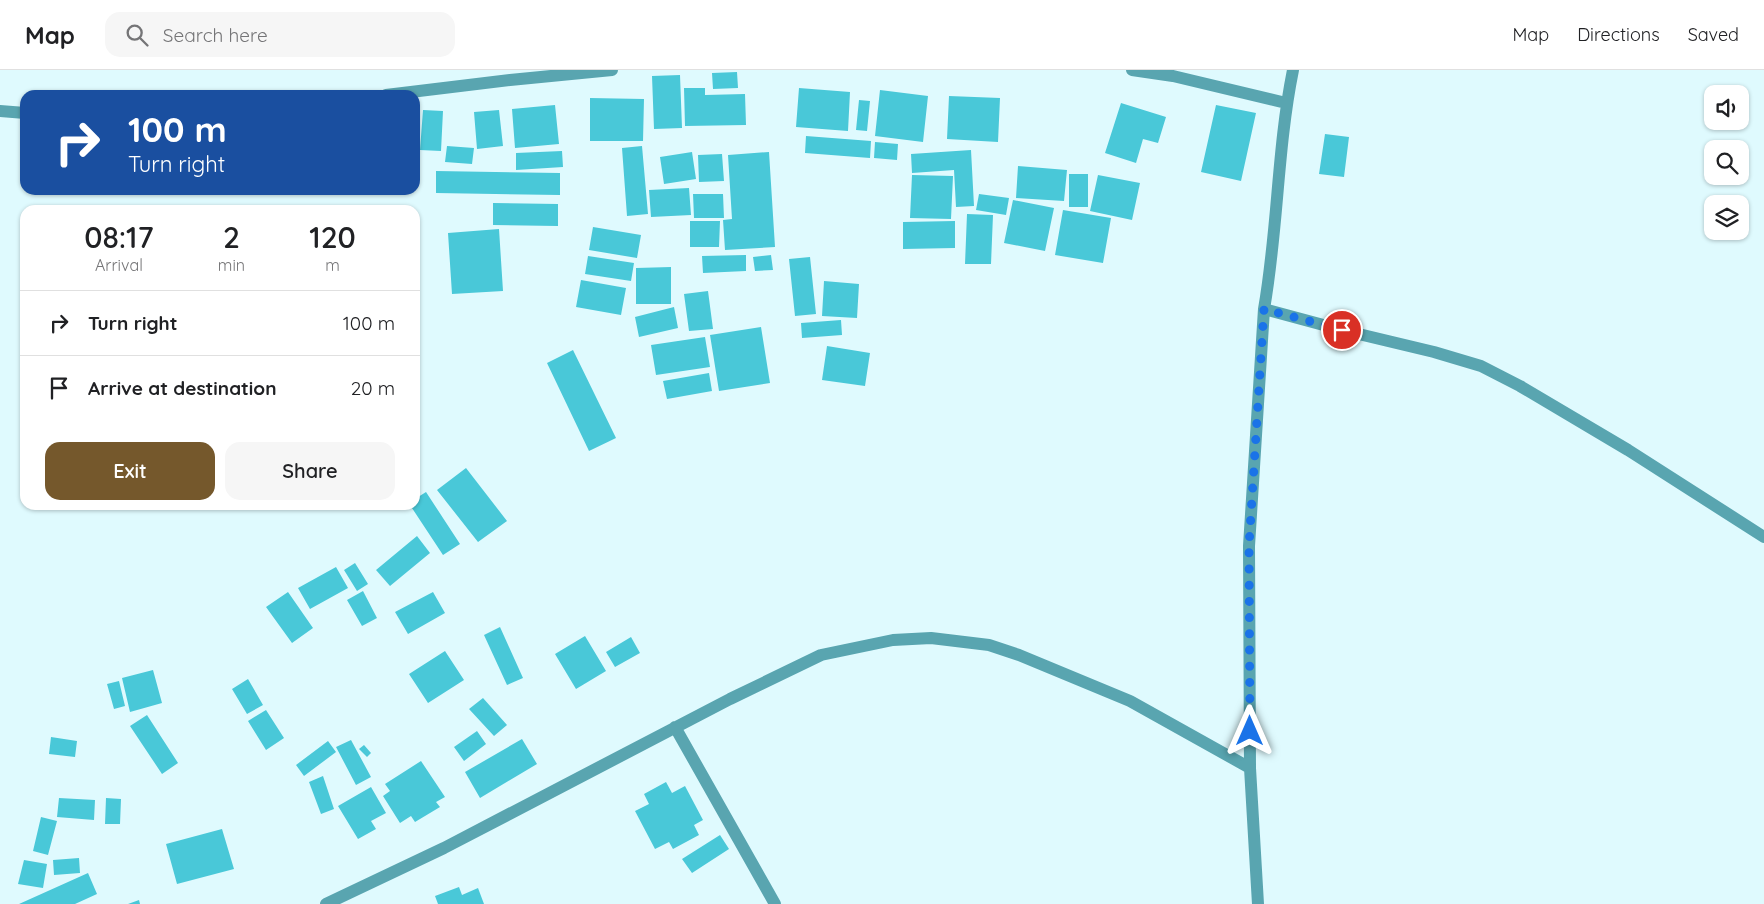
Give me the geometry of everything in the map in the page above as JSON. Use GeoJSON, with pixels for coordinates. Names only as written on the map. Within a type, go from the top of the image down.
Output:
{"type":"FeatureCollection","features":[{"type":"Feature","properties":{"kind":"street"},"geometry":{"type":"LineString","coordinates":[[420,91],[612,70]]}},
{"type":"Feature","properties":{"kind":"street"},"geometry":{"type":"LineString","coordinates":[[1132,70],[1173,76],[1286,103]]}},
{"type":"Feature","properties":{"kind":"street"},"geometry":{"type":"LineString","coordinates":[[1258,904],[1250,768],[1249,546],[1264,309],[1270,279],[1286,103],[1292,70]]}},
{"type":"Feature","properties":{"kind":"street"},"geometry":{"type":"LineString","coordinates":[[0,111],[20,113]]}},
{"type":"Feature","properties":{"kind":"street"},"geometry":{"type":"LineString","coordinates":[[1264,309],[1434,352],[1481,366],[1520,386],[1628,450],[1764,537]]}},
{"type":"Feature","properties":{"kind":"street"},"geometry":{"type":"LineString","coordinates":[[326,904],[444,848],[675,727],[821,655],[892,640],[931,638],[990,645],[1019,655],[1130,701],[1250,768]]}},
{"type":"Feature","properties":{"kind":"street"},"geometry":{"type":"LineString","coordinates":[[675,727],[775,904]]}},
{"type":"Feature","properties":{"kind":"building"},"geometry":{"type":"Polygon","coordinates":[[[737,72],[738,88],[713,89],[712,73],[737,72]]]}},
{"type":"Feature","properties":{"kind":"building"},"geometry":{"type":"Polygon","coordinates":[[[680,75],[682,128],[654,129],[652,76],[680,75]]]}},
{"type":"Feature","properties":{"kind":"building"},"geometry":{"type":"Polygon","coordinates":[[[684,88],[705,88],[705,95],[745,94],[746,125],[685,126],[684,88]]]}},
{"type":"Feature","properties":{"kind":"building"},"geometry":{"type":"Polygon","coordinates":[[[799,88],[850,92],[848,131],[796,127],[799,88]]]}},
{"type":"Feature","properties":{"kind":"building"},"geometry":{"type":"Polygon","coordinates":[[[880,90],[928,96],[923,142],[875,136],[880,90]]]}},
{"type":"Feature","properties":{"kind":"building"},"geometry":{"type":"Polygon","coordinates":[[[949,96],[1000,98],[998,142],[947,139],[949,96]]]}},
{"type":"Feature","properties":{"kind":"building"},"geometry":{"type":"Polygon","coordinates":[[[590,98],[644,99],[643,141],[590,141],[590,98]]]}},
{"type":"Feature","properties":{"kind":"building"},"geometry":{"type":"Polygon","coordinates":[[[859,100],[870,101],[867,131],[856,130],[859,100]]]}},
{"type":"Feature","properties":{"kind":"building"},"geometry":{"type":"Polygon","coordinates":[[[1121,103],[1166,117],[1158,143],[1143,139],[1136,163],[1105,153],[1121,103]]]}},
{"type":"Feature","properties":{"kind":"building"},"geometry":{"type":"Polygon","coordinates":[[[555,105],[559,144],[515,148],[512,109],[555,105]]]}},
{"type":"Feature","properties":{"kind":"building"},"geometry":{"type":"Polygon","coordinates":[[[1216,105],[1256,113],[1241,181],[1201,172],[1216,105]]]}},
{"type":"Feature","properties":{"kind":"building"},"geometry":{"type":"Polygon","coordinates":[[[423,110],[443,111],[441,151],[420,150],[423,110]]]}},
{"type":"Feature","properties":{"kind":"building"},"geometry":{"type":"Polygon","coordinates":[[[499,110],[503,146],[477,149],[474,112],[499,110]]]}},
{"type":"Feature","properties":{"kind":"building"},"geometry":{"type":"Polygon","coordinates":[[[1325,134],[1349,137],[1344,177],[1319,174],[1325,134]]]}},
{"type":"Feature","properties":{"kind":"building"},"geometry":{"type":"Polygon","coordinates":[[[806,136],[871,141],[870,158],[805,153],[806,136]]]}},
{"type":"Feature","properties":{"kind":"building"},"geometry":{"type":"Polygon","coordinates":[[[875,142],[898,144],[897,160],[874,158],[875,142]]]}},
{"type":"Feature","properties":{"kind":"building"},"geometry":{"type":"Polygon","coordinates":[[[447,146],[474,148],[472,164],[445,162],[447,146]]]}},
{"type":"Feature","properties":{"kind":"building"},"geometry":{"type":"Polygon","coordinates":[[[642,146],[648,214],[627,216],[622,148],[642,146]]]}},
{"type":"Feature","properties":{"kind":"building"},"geometry":{"type":"Polygon","coordinates":[[[971,150],[974,206],[956,207],[954,170],[912,173],[911,154],[971,150]]]}},
{"type":"Feature","properties":{"kind":"building"},"geometry":{"type":"Polygon","coordinates":[[[562,151],[563,167],[516,170],[516,153],[562,151]]]}},
{"type":"Feature","properties":{"kind":"building"},"geometry":{"type":"Polygon","coordinates":[[[692,152],[696,179],[664,184],[660,157],[692,152]]]}},
{"type":"Feature","properties":{"kind":"building"},"geometry":{"type":"Polygon","coordinates":[[[769,152],[775,247],[725,250],[723,220],[732,219],[728,155],[769,152]]]}},
{"type":"Feature","properties":{"kind":"building"},"geometry":{"type":"Polygon","coordinates":[[[722,154],[724,181],[699,182],[698,155],[722,154]]]}},
{"type":"Feature","properties":{"kind":"building"},"geometry":{"type":"Polygon","coordinates":[[[1018,166],[1067,170],[1064,201],[1016,198],[1018,166]]]}},
{"type":"Feature","properties":{"kind":"building"},"geometry":{"type":"Polygon","coordinates":[[[436,171],[560,173],[560,195],[436,193],[436,171]]]}},
{"type":"Feature","properties":{"kind":"building"},"geometry":{"type":"Polygon","coordinates":[[[1069,174],[1088,174],[1088,207],[1069,207],[1069,174]]]}},
{"type":"Feature","properties":{"kind":"building"},"geometry":{"type":"Polygon","coordinates":[[[912,175],[953,176],[951,219],[910,218],[912,175]]]}},
{"type":"Feature","properties":{"kind":"building"},"geometry":{"type":"Polygon","coordinates":[[[1098,175],[1140,183],[1132,220],[1090,211],[1098,175]]]}},
{"type":"Feature","properties":{"kind":"building"},"geometry":{"type":"Polygon","coordinates":[[[689,188],[691,215],[651,217],[649,190],[689,188]]]}},
{"type":"Feature","properties":{"kind":"building"},"geometry":{"type":"Polygon","coordinates":[[[693,194],[723,194],[724,218],[694,218],[693,194]]]}},
{"type":"Feature","properties":{"kind":"building"},"geometry":{"type":"Polygon","coordinates":[[[979,194],[1009,198],[1006,215],[976,210],[979,194]]]}},
{"type":"Feature","properties":{"kind":"building"},"geometry":{"type":"Polygon","coordinates":[[[1013,200],[1054,208],[1045,251],[1004,243],[1013,200]]]}},
{"type":"Feature","properties":{"kind":"building"},"geometry":{"type":"Polygon","coordinates":[[[493,203],[558,204],[558,226],[493,225],[493,203]]]}},
{"type":"Feature","properties":{"kind":"building"},"geometry":{"type":"Polygon","coordinates":[[[1063,210],[1111,218],[1103,263],[1055,255],[1063,210]]]}},
{"type":"Feature","properties":{"kind":"building"},"geometry":{"type":"Polygon","coordinates":[[[967,214],[993,215],[991,264],[965,264],[967,214]]]}},
{"type":"Feature","properties":{"kind":"building"},"geometry":{"type":"Polygon","coordinates":[[[690,221],[720,221],[719,247],[690,247],[690,221]]]}},
{"type":"Feature","properties":{"kind":"building"},"geometry":{"type":"Polygon","coordinates":[[[955,221],[955,248],[903,249],[903,222],[955,221]]]}},
{"type":"Feature","properties":{"kind":"building"},"geometry":{"type":"Polygon","coordinates":[[[593,227],[641,235],[637,258],[589,250],[593,227]]]}},
{"type":"Feature","properties":{"kind":"building"},"geometry":{"type":"Polygon","coordinates":[[[499,229],[503,291],[452,294],[448,233],[499,229]]]}},
{"type":"Feature","properties":{"kind":"building"},"geometry":{"type":"Polygon","coordinates":[[[746,255],[746,271],[703,273],[702,256],[746,255]]]}},
{"type":"Feature","properties":{"kind":"building"},"geometry":{"type":"Polygon","coordinates":[[[771,255],[773,270],[755,271],[753,257],[771,255]]]}},
{"type":"Feature","properties":{"kind":"building"},"geometry":{"type":"Polygon","coordinates":[[[588,256],[634,263],[631,281],[585,274],[588,256]]]}},
{"type":"Feature","properties":{"kind":"building"},"geometry":{"type":"Polygon","coordinates":[[[810,257],[816,314],[795,316],[789,259],[810,257]]]}},
{"type":"Feature","properties":{"kind":"building"},"geometry":{"type":"Polygon","coordinates":[[[671,267],[671,304],[636,304],[636,268],[671,267]]]}},
{"type":"Feature","properties":{"kind":"building"},"geometry":{"type":"Polygon","coordinates":[[[581,280],[626,288],[621,315],[576,307],[581,280]]]}},
{"type":"Feature","properties":{"kind":"building"},"geometry":{"type":"Polygon","coordinates":[[[824,281],[859,284],[857,318],[822,316],[824,281]]]}},
{"type":"Feature","properties":{"kind":"building"},"geometry":{"type":"Polygon","coordinates":[[[708,291],[713,329],[689,331],[684,294],[708,291]]]}},
{"type":"Feature","properties":{"kind":"building"},"geometry":{"type":"Polygon","coordinates":[[[674,307],[678,328],[639,337],[635,317],[674,307]]]}},
{"type":"Feature","properties":{"kind":"building"},"geometry":{"type":"Polygon","coordinates":[[[841,320],[842,335],[802,338],[801,323],[841,320]]]}},
{"type":"Feature","properties":{"kind":"building"},"geometry":{"type":"Polygon","coordinates":[[[761,327],[770,383],[719,391],[710,335],[761,327]]]}},
{"type":"Feature","properties":{"kind":"building"},"geometry":{"type":"Polygon","coordinates":[[[705,337],[710,367],[656,375],[651,345],[705,337]]]}},
{"type":"Feature","properties":{"kind":"building"},"geometry":{"type":"Polygon","coordinates":[[[827,346],[870,353],[865,386],[822,380],[827,346]]]}},
{"type":"Feature","properties":{"kind":"building"},"geometry":{"type":"Polygon","coordinates":[[[573,350],[616,438],[589,451],[547,363],[573,350]]]}},
{"type":"Feature","properties":{"kind":"building"},"geometry":{"type":"Polygon","coordinates":[[[709,373],[712,391],[667,399],[663,381],[709,373]]]}},
{"type":"Feature","properties":{"kind":"building"},"geometry":{"type":"Polygon","coordinates":[[[466,468],[507,521],[478,542],[437,490],[466,468]]]}},
{"type":"Feature","properties":{"kind":"building"},"geometry":{"type":"Polygon","coordinates":[[[426,492],[460,544],[443,555],[413,510],[420,510],[420,496],[426,492]]]}},
{"type":"Feature","properties":{"kind":"building"},"geometry":{"type":"Polygon","coordinates":[[[417,536],[430,553],[390,586],[376,570],[417,536]]]}},
{"type":"Feature","properties":{"kind":"building"},"geometry":{"type":"Polygon","coordinates":[[[355,563],[368,584],[357,591],[344,570],[355,563]]]}},
{"type":"Feature","properties":{"kind":"building"},"geometry":{"type":"Polygon","coordinates":[[[336,567],[348,588],[310,609],[298,588],[336,567]]]}},
{"type":"Feature","properties":{"kind":"building"},"geometry":{"type":"Polygon","coordinates":[[[363,591],[377,618],[362,626],[347,600],[363,591]]]}},
{"type":"Feature","properties":{"kind":"building"},"geometry":{"type":"Polygon","coordinates":[[[288,592],[313,628],[292,643],[266,607],[288,592]]]}},
{"type":"Feature","properties":{"kind":"building"},"geometry":{"type":"Polygon","coordinates":[[[433,592],[445,613],[408,634],[395,612],[433,592]]]}},
{"type":"Feature","properties":{"kind":"building"},"geometry":{"type":"Polygon","coordinates":[[[500,627],[523,678],[507,685],[484,635],[500,627]]]}},
{"type":"Feature","properties":{"kind":"building"},"geometry":{"type":"Polygon","coordinates":[[[585,636],[606,671],[576,689],[555,654],[585,636]]]}},
{"type":"Feature","properties":{"kind":"building"},"geometry":{"type":"Polygon","coordinates":[[[631,637],[640,653],[615,667],[606,652],[631,637]]]}},
{"type":"Feature","properties":{"kind":"building"},"geometry":{"type":"Polygon","coordinates":[[[445,651],[464,680],[428,703],[409,674],[445,651]]]}},
{"type":"Feature","properties":{"kind":"building"},"geometry":{"type":"Polygon","coordinates":[[[153,670],[162,703],[130,712],[122,678],[153,670]]]}},
{"type":"Feature","properties":{"kind":"building"},"geometry":{"type":"Polygon","coordinates":[[[248,679],[263,705],[247,714],[232,689],[248,679]]]}},
{"type":"Feature","properties":{"kind":"building"},"geometry":{"type":"Polygon","coordinates":[[[119,681],[125,706],[114,709],[107,684],[119,681]]]}},
{"type":"Feature","properties":{"kind":"building"},"geometry":{"type":"Polygon","coordinates":[[[483,698],[507,725],[494,736],[469,709],[483,698]]]}},
{"type":"Feature","properties":{"kind":"building"},"geometry":{"type":"Polygon","coordinates":[[[266,710],[284,738],[266,750],[248,721],[266,710]]]}},
{"type":"Feature","properties":{"kind":"building"},"geometry":{"type":"Polygon","coordinates":[[[147,715],[178,763],[162,774],[130,726],[147,715]]]}},
{"type":"Feature","properties":{"kind":"building"},"geometry":{"type":"Polygon","coordinates":[[[477,731],[486,744],[464,761],[454,747],[477,731]]]}},
{"type":"Feature","properties":{"kind":"building"},"geometry":{"type":"Polygon","coordinates":[[[51,737],[77,741],[75,757],[49,754],[51,737]]]}},
{"type":"Feature","properties":{"kind":"building"},"geometry":{"type":"Polygon","coordinates":[[[522,739],[537,764],[480,798],[465,772],[522,739]]]}},
{"type":"Feature","properties":{"kind":"building"},"geometry":{"type":"Polygon","coordinates":[[[351,740],[371,777],[356,785],[336,747],[351,740]]]}},
{"type":"Feature","properties":{"kind":"building"},"geometry":{"type":"Polygon","coordinates":[[[328,741],[336,752],[304,776],[296,765],[328,741]]]}},
{"type":"Feature","properties":{"kind":"building"},"geometry":{"type":"Polygon","coordinates":[[[364,745],[371,753],[367,757],[359,749],[364,745]]]}},
{"type":"Feature","properties":{"kind":"building"},"geometry":{"type":"Polygon","coordinates":[[[421,761],[445,797],[436,802],[440,807],[415,822],[411,816],[400,823],[383,796],[390,791],[385,784],[421,761]]]}},
{"type":"Feature","properties":{"kind":"building"},"geometry":{"type":"Polygon","coordinates":[[[323,776],[334,809],[321,814],[309,782],[323,776]]]}},
{"type":"Feature","properties":{"kind":"building"},"geometry":{"type":"Polygon","coordinates":[[[666,782],[672,793],[685,786],[703,820],[694,825],[699,835],[673,849],[669,842],[655,849],[635,811],[649,804],[644,794],[666,782]]]}},
{"type":"Feature","properties":{"kind":"building"},"geometry":{"type":"Polygon","coordinates":[[[371,787],[386,813],[371,821],[376,829],[358,839],[338,806],[371,787]]]}},
{"type":"Feature","properties":{"kind":"building"},"geometry":{"type":"Polygon","coordinates":[[[59,798],[95,800],[94,820],[57,817],[59,798]]]}},
{"type":"Feature","properties":{"kind":"building"},"geometry":{"type":"Polygon","coordinates":[[[106,798],[121,799],[120,824],[105,824],[106,798]]]}},
{"type":"Feature","properties":{"kind":"building"},"geometry":{"type":"Polygon","coordinates":[[[41,817],[57,821],[48,855],[33,851],[41,817]]]}},
{"type":"Feature","properties":{"kind":"building"},"geometry":{"type":"Polygon","coordinates":[[[222,829],[234,869],[177,884],[166,844],[222,829]]]}},
{"type":"Feature","properties":{"kind":"building"},"geometry":{"type":"Polygon","coordinates":[[[720,835],[729,849],[692,873],[682,859],[720,835]]]}},
{"type":"Feature","properties":{"kind":"building"},"geometry":{"type":"Polygon","coordinates":[[[79,858],[80,873],[54,875],[53,860],[79,858]]]}},
{"type":"Feature","properties":{"kind":"building"},"geometry":{"type":"Polygon","coordinates":[[[24,860],[47,864],[43,888],[18,884],[24,860]]]}},
{"type":"Feature","properties":{"kind":"building"},"geometry":{"type":"Polygon","coordinates":[[[88,873],[97,894],[75,904],[19,904],[88,873]]]}},
{"type":"Feature","properties":{"kind":"building"},"geometry":{"type":"Polygon","coordinates":[[[459,887],[462,895],[478,888],[484,904],[438,904],[435,896],[459,887]]]}},
{"type":"Feature","properties":{"kind":"building"},"geometry":{"type":"Polygon","coordinates":[[[139,900],[140,904],[128,904],[139,900]]]}},
{"type":"Feature","properties":{"kind":"route"},"geometry":{"type":"LineString","coordinates":[[1250,731],[1249,546],[1264,309],[1342,330]]}}]}
